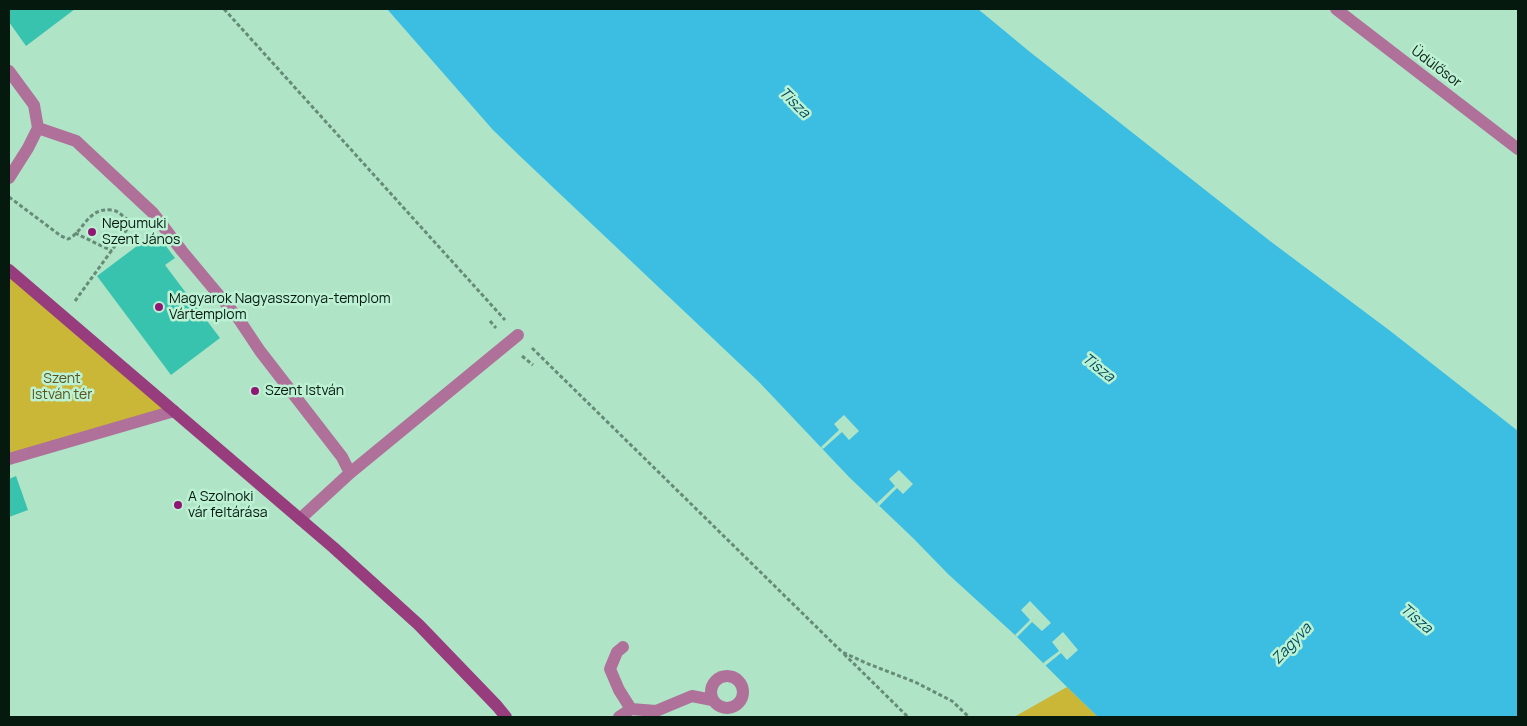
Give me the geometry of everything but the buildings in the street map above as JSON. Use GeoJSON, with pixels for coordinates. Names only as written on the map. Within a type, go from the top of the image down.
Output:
{"type":"FeatureCollection","features":[{"type":"Feature","properties":{"kind":"main road"},"geometry":{"type":"LineString","coordinates":[[9,270],[334,548],[418,625],[506,717]]}},
{"type":"Feature","properties":{"kind":"street","name":"Üdülősor"},"geometry":{"type":"LineString","coordinates":[[1336,9],[1518,148]]}},
{"type":"Feature","properties":{"kind":"street"},"geometry":{"type":"LineString","coordinates":[[9,71],[34,105],[38,128],[9,178]]}},
{"type":"Feature","properties":{"kind":"street"},"geometry":{"type":"LineString","coordinates":[[38,128],[76,141],[154,214],[238,318],[265,358],[342,457],[350,473]]}},
{"type":"Feature","properties":{"kind":"street"},"geometry":{"type":"LineString","coordinates":[[300,519],[350,473],[518,335]]}},
{"type":"Feature","properties":{"kind":"street"},"geometry":{"type":"LineString","coordinates":[[9,459],[174,411]]}},
{"type":"Feature","properties":{"kind":"street"},"geometry":{"type":"LineString","coordinates":[[623,647],[617,652],[610,669],[619,690],[631,708]]}},
{"type":"Feature","properties":{"kind":"street"},"geometry":{"type":"LineString","coordinates":[[619,717],[631,708],[656,712],[692,696],[712,700]]}},
{"type":"Feature","properties":{"kind":"path"},"geometry":{"type":"LineString","coordinates":[[224,9],[518,335],[908,717]]}},
{"type":"Feature","properties":{"kind":"path"},"geometry":{"type":"LineString","coordinates":[[9,196],[64,238],[68,239],[73,237],[87,219],[97,213],[112,210],[134,221],[63,317]]}},
{"type":"Feature","properties":{"kind":"path"},"geometry":{"type":"LineString","coordinates":[[75,233],[112,251]]}},
{"type":"Feature","properties":{"kind":"path"},"geometry":{"type":"LineString","coordinates":[[842,652],[915,682],[952,701],[969,717]]}},
{"type":"Feature","properties":{"kind":"green space","name":"Szent István tér"},"geometry":{"type":"Polygon","coordinates":[[[9,270],[174,411],[9,459],[9,270]]]}},
{"type":"Feature","properties":{"kind":"green space"},"geometry":{"type":"Polygon","coordinates":[[[1067,687],[1098,717],[1014,717],[1067,687]]]}},
{"type":"Feature","properties":{"kind":"water"},"geometry":{"type":"Polygon","coordinates":[[[387,9],[978,9],[1270,241],[1389,330],[1518,431],[1518,717],[1098,717],[849,477],[759,382],[493,130],[387,9]]]}},
{"type":"Feature","properties":{"kind":"pier"},"geometry":{"type":"Polygon","coordinates":[[[844,415],[859,431],[849,440],[842,432],[823,449],[821,447],[839,430],[834,424],[844,415]]]}},
{"type":"Feature","properties":{"kind":"pier"},"geometry":{"type":"Polygon","coordinates":[[[899,470],[913,484],[903,494],[897,488],[879,506],[877,503],[895,486],[889,479],[899,470]]]}},
{"type":"Feature","properties":{"kind":"pier"},"geometry":{"type":"Polygon","coordinates":[[[1030,601],[1051,623],[1042,631],[1032,622],[1017,637],[1015,635],[1030,620],[1021,610],[1030,601]]]}},
{"type":"Feature","properties":{"kind":"pier"},"geometry":{"type":"Polygon","coordinates":[[[1063,632],[1078,650],[1067,660],[1061,653],[1045,666],[1043,663],[1059,651],[1052,642],[1063,632]]]}},
{"type":"Feature","properties":{"kind":"place","name":"Nepumuki Szent János"},"geometry":{"type":"Point","coordinates":[92,232]}},
{"type":"Feature","properties":{"kind":"place","name":"Magyarok Nagyasszonya-templom Vártemplom"},"geometry":{"type":"Point","coordinates":[159,307]}},
{"type":"Feature","properties":{"kind":"place","name":"Szent István"},"geometry":{"type":"Point","coordinates":[255,391]}},
{"type":"Feature","properties":{"kind":"place","name":"A Szolnoki vár feltárása"},"geometry":{"type":"Point","coordinates":[178,505]}},
{"type":"Feature","properties":{"kind":"water label","name":"Tisza"},"geometry":{"type":"Point","coordinates":[794,103]}},
{"type":"Feature","properties":{"kind":"water label","name":"Tisza"},"geometry":{"type":"Point","coordinates":[1098,368]}},
{"type":"Feature","properties":{"kind":"water label","name":"Tisza"},"geometry":{"type":"Point","coordinates":[1416,619]}},
{"type":"Feature","properties":{"kind":"water label","name":"Zagyva"},"geometry":{"type":"Point","coordinates":[1292,644]}}]}
